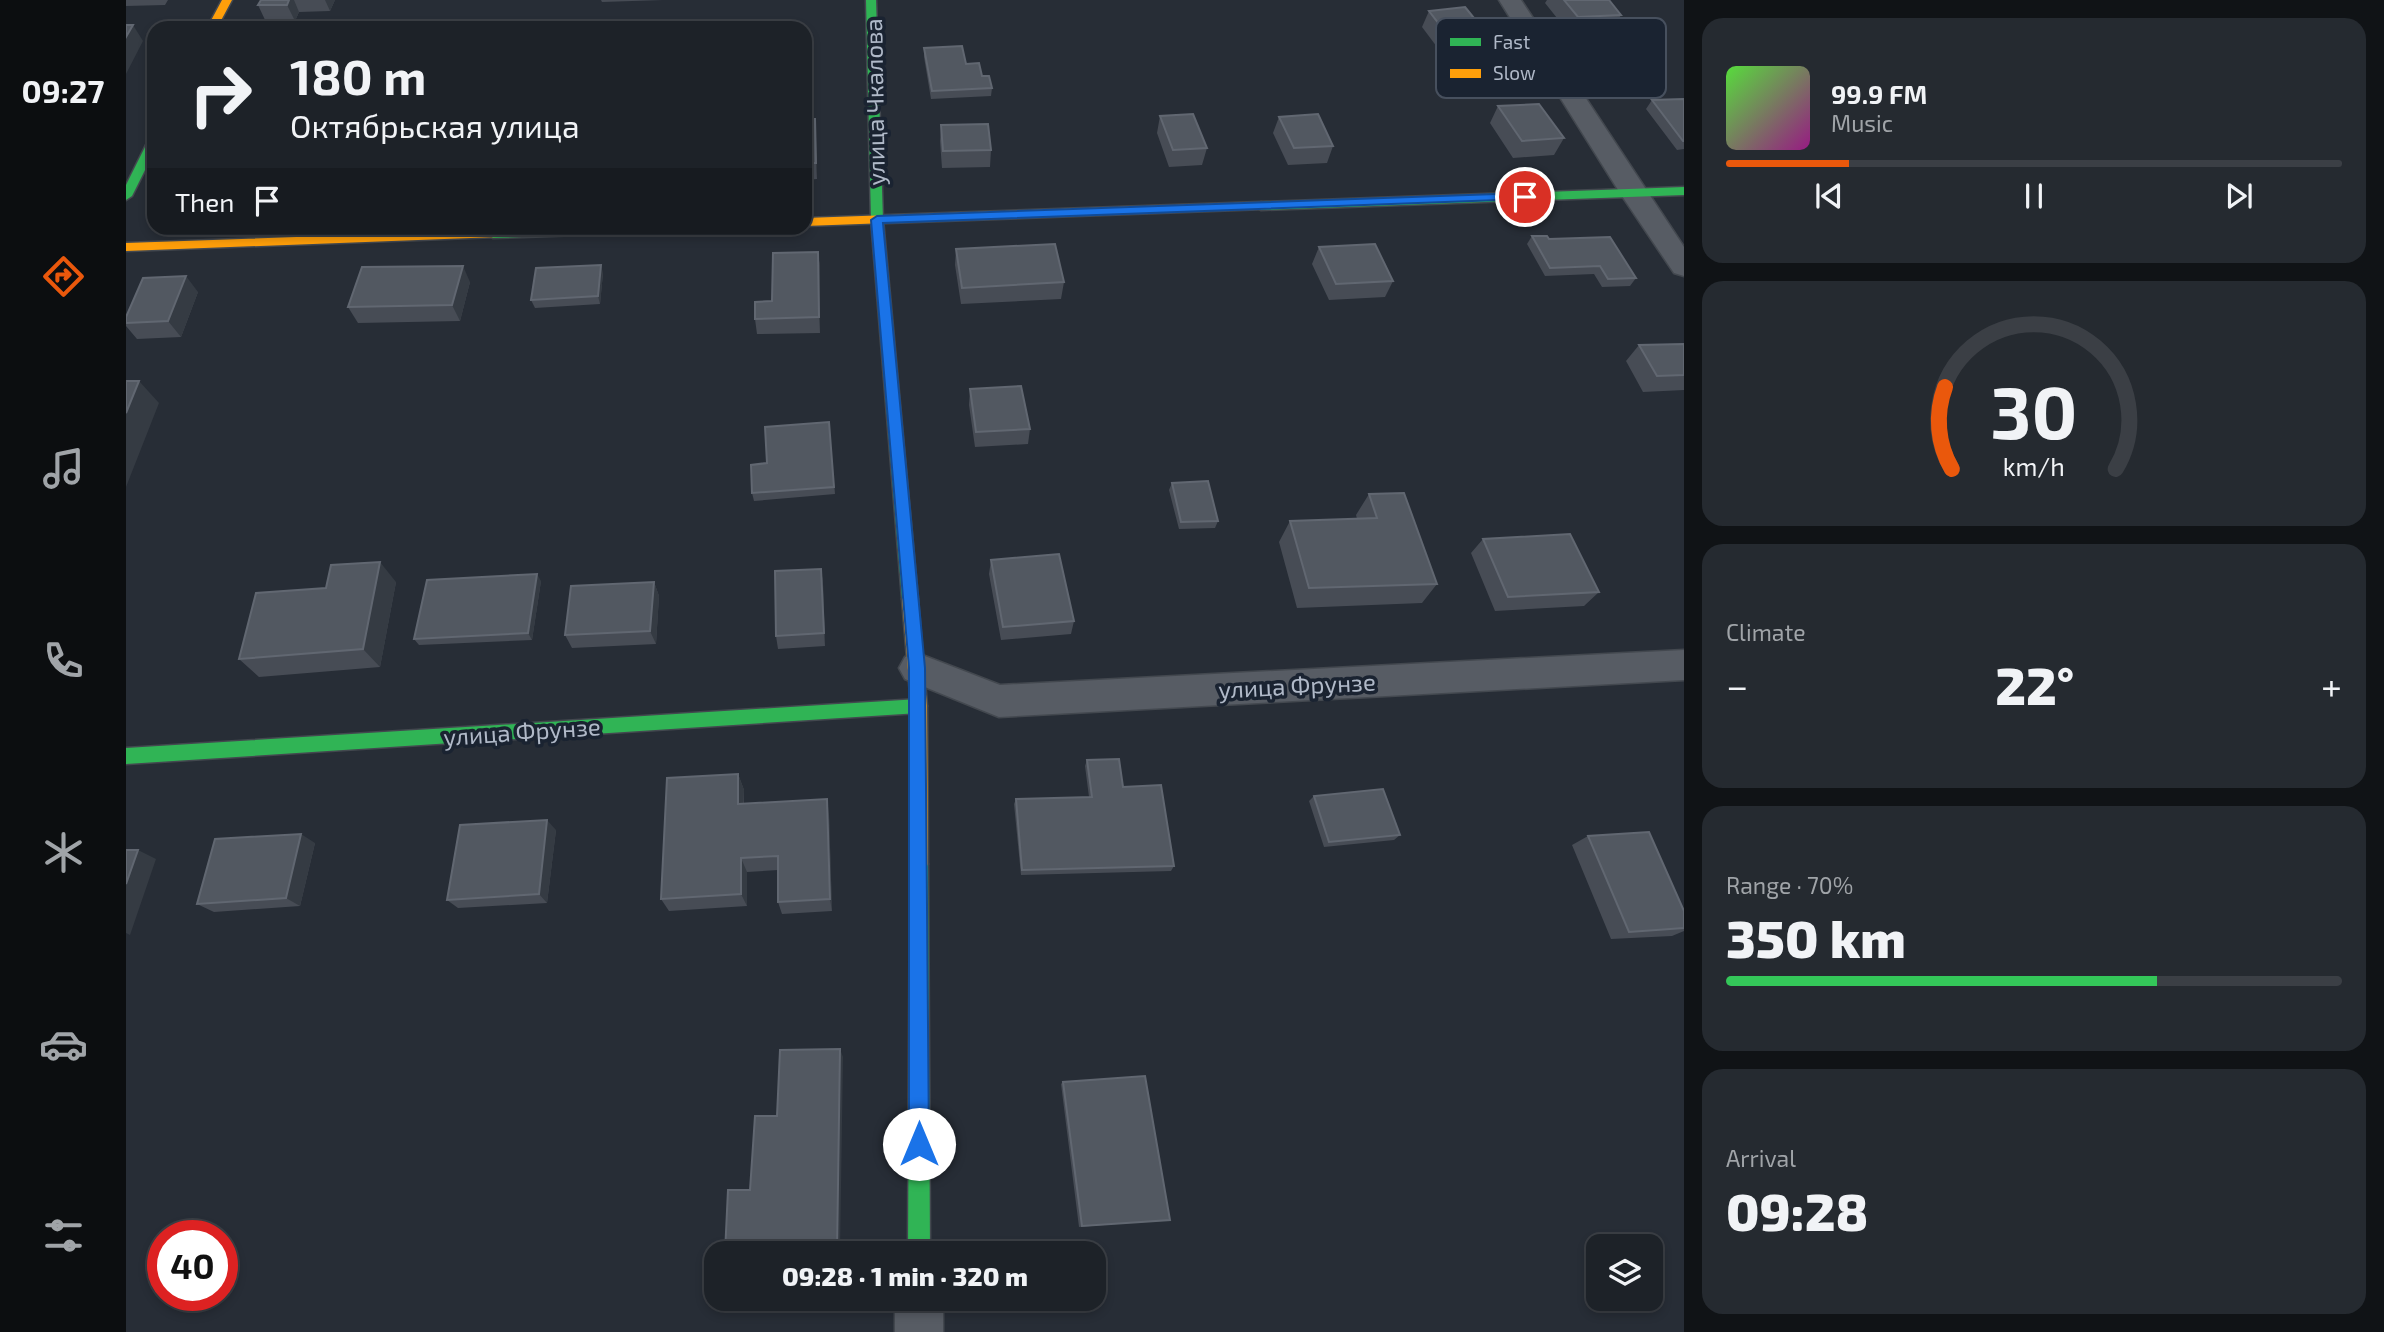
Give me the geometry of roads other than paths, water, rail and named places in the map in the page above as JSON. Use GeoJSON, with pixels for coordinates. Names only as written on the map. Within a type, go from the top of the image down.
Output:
{"type":"FeatureCollection","features":[{"type":"Feature","properties":{"kind":"street"},"geometry":{"type":"LineString","coordinates":[[216,21],[227,0]]}},
{"type":"Feature","properties":{"kind":"street","name":"улица Чкалова"},"geometry":{"type":"LineString","coordinates":[[871,0],[877,220],[919,706],[919,1241]]}},
{"type":"Feature","properties":{"kind":"street"},"geometry":{"type":"LineString","coordinates":[[1510,0],[1521,18]]}},
{"type":"Feature","properties":{"kind":"street"},"geometry":{"type":"LineString","coordinates":[[1572,98],[1684,267]]}},
{"type":"Feature","properties":{"kind":"street"},"geometry":{"type":"LineString","coordinates":[[126,196],[147,155]]}},
{"type":"Feature","properties":{"kind":"street"},"geometry":{"type":"LineString","coordinates":[[812,222],[1684,191]]}},
{"type":"Feature","properties":{"kind":"street"},"geometry":{"type":"LineString","coordinates":[[126,247],[465,235]]}},
{"type":"Feature","properties":{"kind":"street","name":"улица Фрунзе"},"geometry":{"type":"LineString","coordinates":[[917,668],[999,701],[1684,665]]}},
{"type":"Feature","properties":{"kind":"street","name":"улица Фрунзе"},"geometry":{"type":"LineString","coordinates":[[126,756],[919,706]]}},
{"type":"Feature","properties":{"kind":"street"},"geometry":{"type":"LineString","coordinates":[[919,1311],[919,1332]]}}]}
